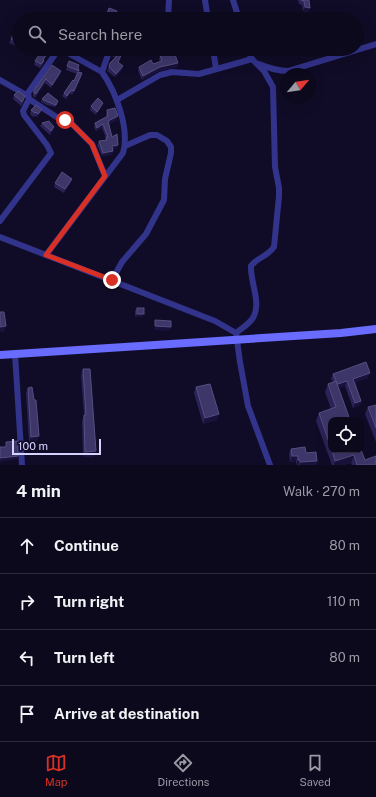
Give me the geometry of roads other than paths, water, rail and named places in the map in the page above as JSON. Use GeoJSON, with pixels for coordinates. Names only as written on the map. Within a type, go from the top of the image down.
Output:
{"type":"FeatureCollection","features":[{"type":"Feature","properties":{"kind":"street"},"geometry":{"type":"LineString","coordinates":[[168,12],[169,0]]}},
{"type":"Feature","properties":{"kind":"street"},"geometry":{"type":"LineString","coordinates":[[205,0],[207,12]]}},
{"type":"Feature","properties":{"kind":"street"},"geometry":{"type":"LineString","coordinates":[[233,0],[237,12]]}},
{"type":"Feature","properties":{"kind":"street"},"geometry":{"type":"LineString","coordinates":[[364,48],[376,44]]}},
{"type":"Feature","properties":{"kind":"street"},"geometry":{"type":"LineString","coordinates":[[0,220],[51,153],[48,145],[24,116],[23,111],[29,97],[28,93],[54,56]]}},
{"type":"Feature","properties":{"kind":"street"},"geometry":{"type":"LineString","coordinates":[[46,255],[119,159],[125,146],[124,130],[117,100],[107,80],[102,72],[73,56]]}},
{"type":"Feature","properties":{"kind":"street"},"geometry":{"type":"LineString","coordinates":[[102,72],[108,56]]}},
{"type":"Feature","properties":{"kind":"street"},"geometry":{"type":"LineString","coordinates":[[214,56],[216,69]]}},
{"type":"Feature","properties":{"kind":"street"},"geometry":{"type":"LineString","coordinates":[[251,56],[270,80],[273,87],[275,167],[279,196],[274,248],[270,253],[253,263],[251,266],[256,301],[254,316],[237,337],[248,406],[270,465]]}},
{"type":"Feature","properties":{"kind":"street"},"geometry":{"type":"LineString","coordinates":[[117,100],[149,80],[172,72],[199,74],[254,61],[268,68],[288,71],[337,56]]}},
{"type":"Feature","properties":{"kind":"street"},"geometry":{"type":"LineString","coordinates":[[0,80],[29,97],[58,118],[68,121],[90,140],[105,176]]}},
{"type":"Feature","properties":{"kind":"street"},"geometry":{"type":"LineString","coordinates":[[112,280],[122,262],[146,234],[164,200],[165,179],[171,152],[171,147],[168,141],[157,135],[150,135],[125,146]]}},
{"type":"Feature","properties":{"kind":"street"},"geometry":{"type":"LineString","coordinates":[[0,237],[215,321],[237,337]]}},
{"type":"Feature","properties":{"kind":"street"},"geometry":{"type":"LineString","coordinates":[[0,356],[237,337],[341,333],[376,328]]}},
{"type":"Feature","properties":{"kind":"street"},"geometry":{"type":"LineString","coordinates":[[15,354],[22,465]]}}]}
